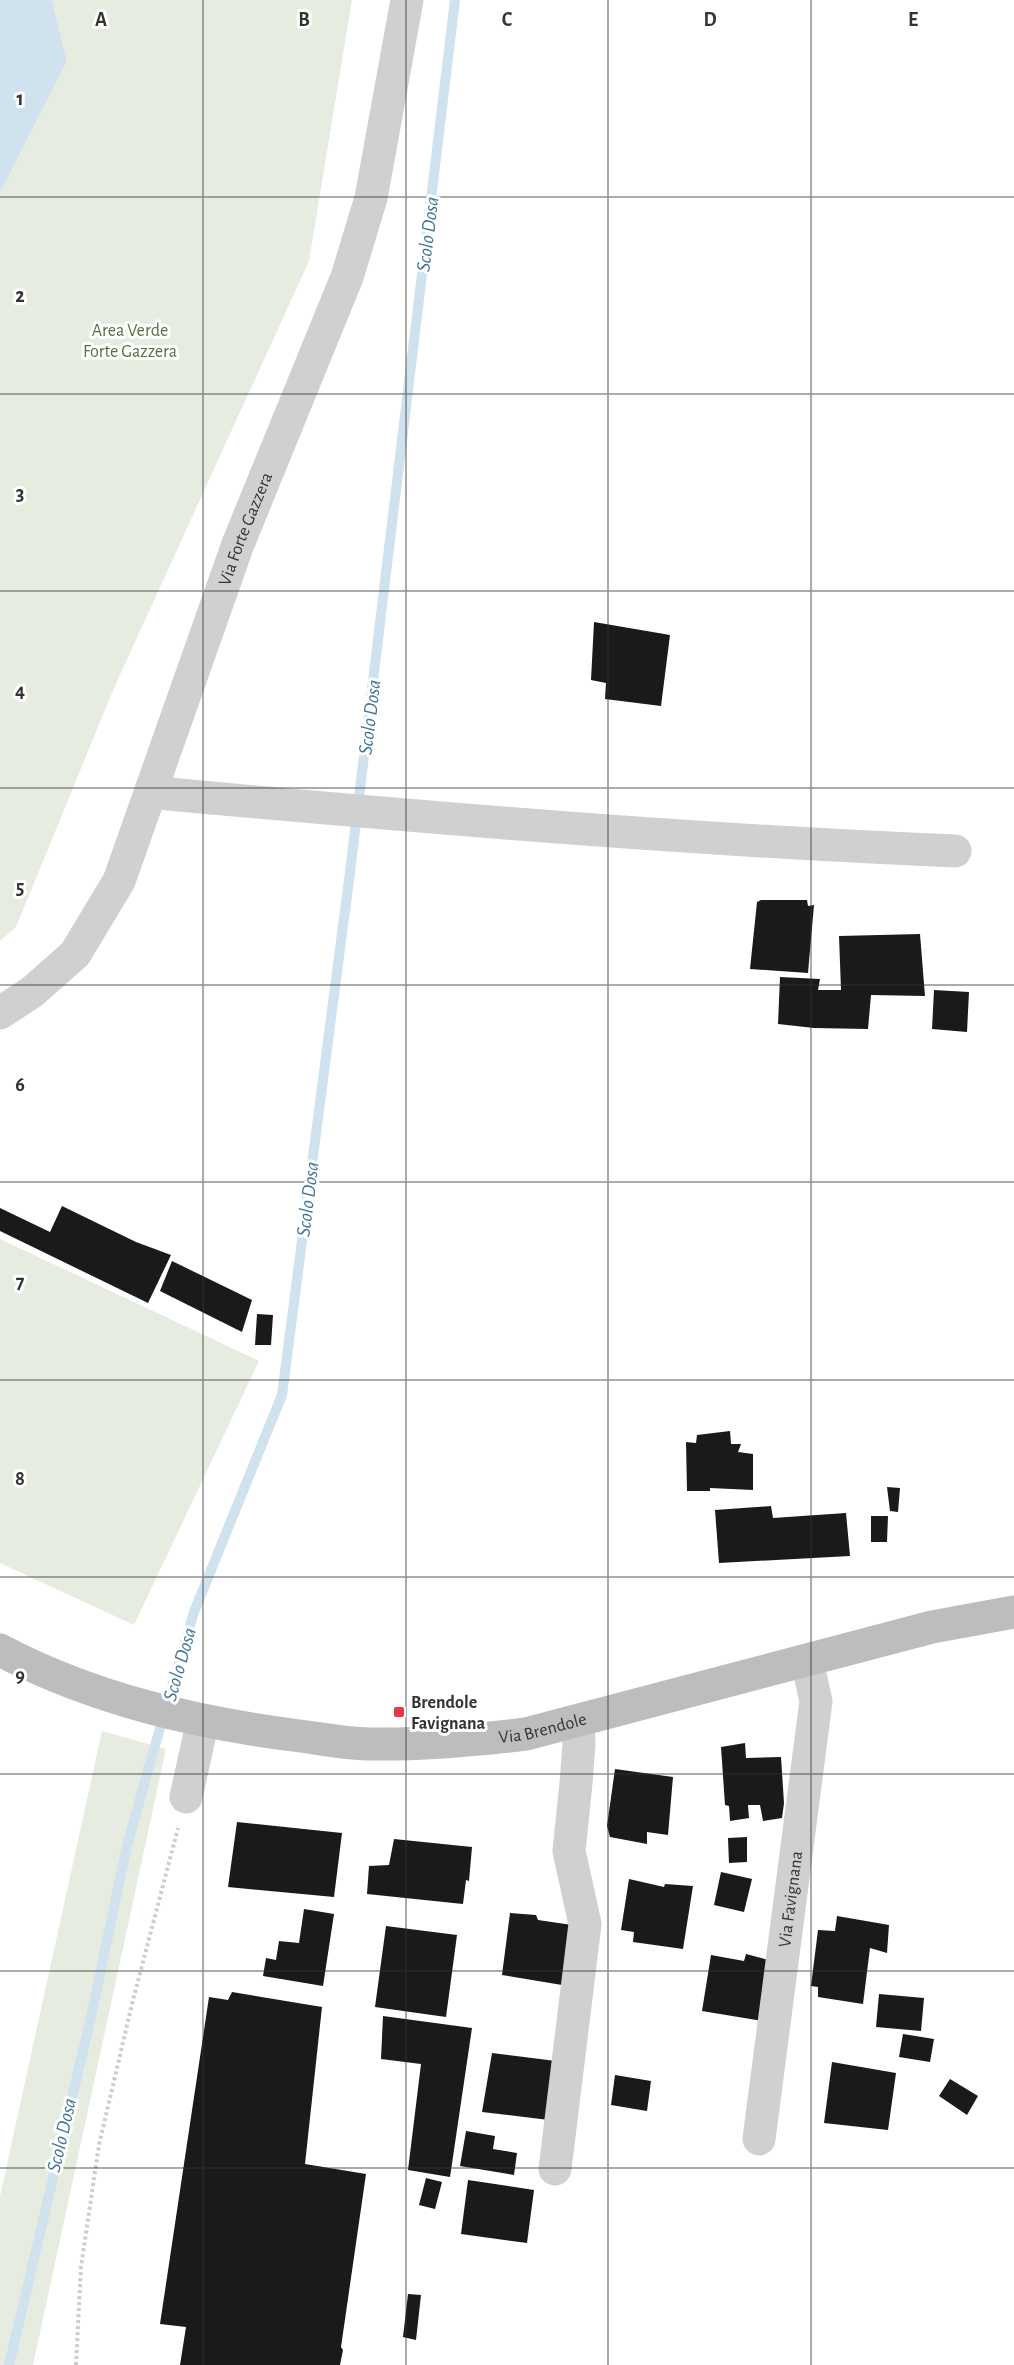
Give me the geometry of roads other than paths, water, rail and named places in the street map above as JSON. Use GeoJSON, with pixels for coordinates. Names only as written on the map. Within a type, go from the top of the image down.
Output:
{"type":"FeatureCollection","features":[{"type":"Feature","properties":{"kind":"street","name":"Via Forte Gazzera"},"geometry":{"type":"LineString","coordinates":[[0,1013],[32,992],[75,954],[119,881],[238,544],[347,277],[371,198],[407,0]]}},
{"type":"Feature","properties":{"kind":"street"},"geometry":{"type":"LineString","coordinates":[[153,790],[168,794],[377,814],[778,844],[955,851]]}},
{"type":"Feature","properties":{"kind":"street","name":"Via Brendole"},"geometry":{"type":"LineString","coordinates":[[0,1650],[88,1690],[174,1713],[279,1733],[370,1744],[461,1742],[526,1734],[578,1722],[932,1627],[1014,1612]]}},
{"type":"Feature","properties":{"kind":"street","name":"Via Favignana"},"geometry":{"type":"LineString","coordinates":[[759,2139],[816,1701],[807,1661]]}},
{"type":"Feature","properties":{"kind":"street"},"geometry":{"type":"LineString","coordinates":[[174,1713],[186,1797]]}},
{"type":"Feature","properties":{"kind":"street"},"geometry":{"type":"LineString","coordinates":[[555,2169],[585,1924],[568,1851],[578,1763],[578,1722]]}},
{"type":"Feature","properties":{"kind":"water"},"geometry":{"type":"Polygon","coordinates":[[[0,0],[52,0],[67,61],[0,193],[0,0]]]}},
{"type":"Feature","properties":{"kind":"waterway","name":"Scolo Dosa"},"geometry":{"type":"LineString","coordinates":[[9,2365],[90,2021],[127,1846],[156,1742],[194,1612],[282,1395],[350,872],[455,0]]}},
{"type":"Feature","properties":{"kind":"place","name":"Brendole Favignana"},"geometry":{"type":"Point","coordinates":[399,1712]}},
{"type":"Feature","properties":{"kind":"park label","name":"Area Verde Forte Gazzera"},"geometry":{"type":"Point","coordinates":[130,340]}}]}
